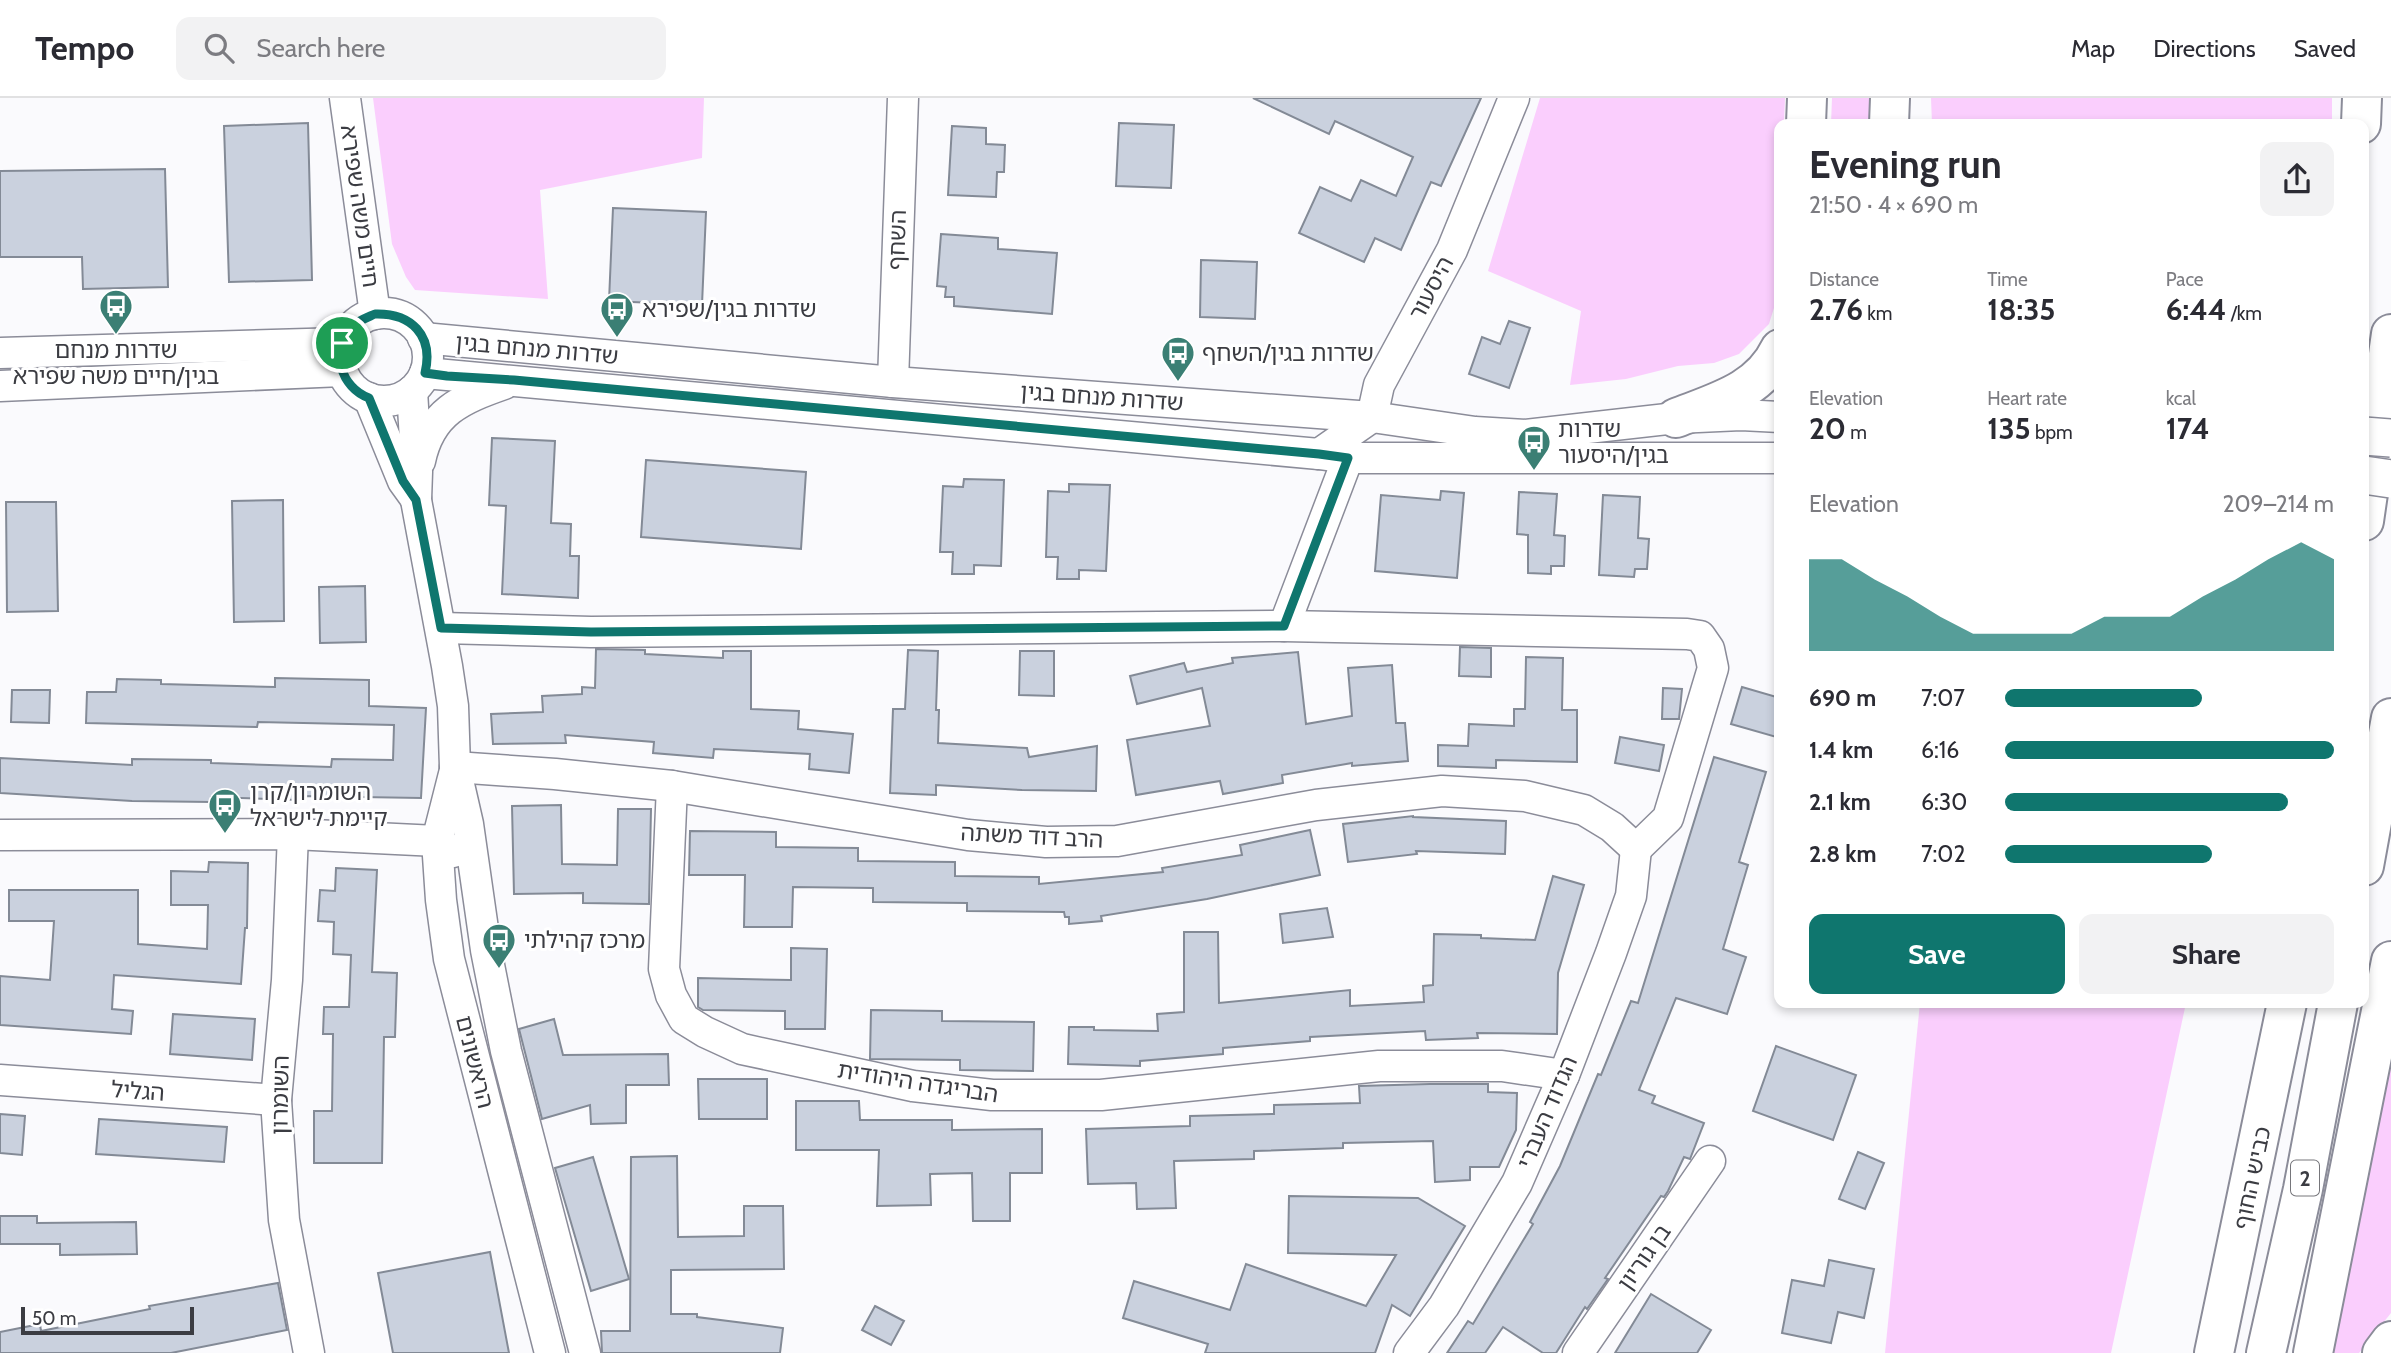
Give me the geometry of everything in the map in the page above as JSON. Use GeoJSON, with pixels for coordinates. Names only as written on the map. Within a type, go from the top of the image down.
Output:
{"type":"FeatureCollection","features":[{"type":"Feature","properties":{"kind":"highway"},"geometry":{"type":"LineString","coordinates":[[1806,119],[1807,98]]}},
{"type":"Feature","properties":{"kind":"highway"},"geometry":{"type":"LineString","coordinates":[[1889,119],[1890,98]]}},
{"type":"Feature","properties":{"kind":"highway"},"geometry":{"type":"LineString","coordinates":[[2361,119],[2362,98]]}},
{"type":"Feature","properties":{"kind":"highway"},"geometry":{"type":"LineString","coordinates":[[2369,486],[2391,334]]}},
{"type":"Feature","properties":{"kind":"highway"},"geometry":{"type":"LineString","coordinates":[[1676,418],[1744,389],[1765,373],[1774,362]]}},
{"type":"Feature","properties":{"kind":"highway"},"geometry":{"type":"LineString","coordinates":[[2369,839],[2391,718]]}},
{"type":"Feature","properties":{"kind":"highway"},"geometry":{"type":"LineString","coordinates":[[2312,1353],[2391,961]]}},
{"type":"Feature","properties":{"kind":"highway","name":"כביש החוף"},"geometry":{"type":"LineString","coordinates":[[2214,1353],[2286,1008]]}},
{"type":"Feature","properties":{"kind":"highway","name":"2"},"geometry":{"type":"LineString","coordinates":[[2266,1353],[2303,1189],[2337,1008]]}},
{"type":"Feature","properties":{"kind":"highway"},"geometry":{"type":"LineString","coordinates":[[2382,1353],[2391,1341]]}},
{"type":"Feature","properties":{"kind":"main road"},"geometry":{"type":"LineString","coordinates":[[2369,436],[2391,438]]}},
{"type":"Feature","properties":{"kind":"main road"},"geometry":{"type":"LineString","coordinates":[[2369,476],[2391,479]]}},
{"type":"Feature","properties":{"kind":"street","name":"חיים משה שפירא"},"geometry":{"type":"LineString","coordinates":[[345,98],[375,314]]}},
{"type":"Feature","properties":{"kind":"street","name":"השחף"},"geometry":{"type":"LineString","coordinates":[[893,382],[903,98]]}},
{"type":"Feature","properties":{"kind":"street","name":"היסעור"},"geometry":{"type":"LineString","coordinates":[[1372,417],[1378,385],[1452,250],[1514,98]]}},
{"type":"Feature","properties":{"kind":"street"},"geometry":{"type":"LineString","coordinates":[[375,314],[403,318],[415,326],[423,338],[428,361],[418,382],[392,400],[369,398],[348,383],[342,357],[349,329],[361,319],[375,314]]}},
{"type":"Feature","properties":{"kind":"street","name":"שדרות מנחם בגין"},"geometry":{"type":"LineString","coordinates":[[423,338],[893,382],[1372,417],[1475,432],[1525,435],[1676,418],[1774,417]]}},
{"type":"Feature","properties":{"kind":"street"},"geometry":{"type":"LineString","coordinates":[[0,353],[342,357]]}},
{"type":"Feature","properties":{"kind":"street"},"geometry":{"type":"LineString","coordinates":[[0,386],[342,357]]}},
{"type":"Feature","properties":{"kind":"street","name":"שדרות מנחם בגין"},"geometry":{"type":"LineString","coordinates":[[418,382],[447,376],[514,380],[1348,458],[1774,458]]}},
{"type":"Feature","properties":{"kind":"street"},"geometry":{"type":"LineString","coordinates":[[416,486],[424,442],[433,425],[444,413],[475,394],[514,380]]}},
{"type":"Feature","properties":{"kind":"street","name":"הראשונים"},"geometry":{"type":"LineString","coordinates":[[418,382],[416,486],[453,706],[455,767],[468,824],[486,950],[506,1051],[585,1353]]}},
{"type":"Feature","properties":{"kind":"street","name":"הראשונים"},"geometry":{"type":"LineString","coordinates":[[369,398],[403,481],[416,486]]}},
{"type":"Feature","properties":{"kind":"street"},"geometry":{"type":"LineString","coordinates":[[1319,454],[1372,417]]}},
{"type":"Feature","properties":{"kind":"street"},"geometry":{"type":"LineString","coordinates":[[1284,626],[1348,458]]}},
{"type":"Feature","properties":{"kind":"street"},"geometry":{"type":"LineString","coordinates":[[441,628],[591,632],[1284,626],[1700,636],[1709,649],[1713,668],[1706,693],[1668,818],[1636,849]]}},
{"type":"Feature","properties":{"kind":"street","name":"הראשונים"},"geometry":{"type":"LineString","coordinates":[[455,767],[437,841],[449,959],[550,1353]]}},
{"type":"Feature","properties":{"kind":"street","name":"הרב דוד משתה"},"geometry":{"type":"LineString","coordinates":[[455,767],[672,786],[968,835],[1046,842],[1117,841],[1316,805],[1442,791],[1525,796],[1584,810],[1612,827],[1636,849]]}},
{"type":"Feature","properties":{"kind":"street","name":"הבריגדה היהודית"},"geometry":{"type":"LineString","coordinates":[[672,786],[664,969],[667,982],[684,1019],[741,1049],[913,1086],[992,1095],[1101,1094],[1379,1066],[1502,1066],[1564,1075]]}},
{"type":"Feature","properties":{"kind":"street"},"geometry":{"type":"LineString","coordinates":[[0,835],[293,834],[437,841],[452,849],[465,864],[477,887]]}},
{"type":"Feature","properties":{"kind":"street","name":"השומרון"},"geometry":{"type":"LineString","coordinates":[[293,834],[287,981],[276,1100],[284,1220],[309,1353]]}},
{"type":"Feature","properties":{"kind":"street","name":"הגדוד העברי"},"geometry":{"type":"LineString","coordinates":[[1409,1353],[1444,1306],[1517,1183],[1564,1075],[1631,896],[1636,849]]}},
{"type":"Feature","properties":{"kind":"street","name":"הגליל"},"geometry":{"type":"LineString","coordinates":[[0,1080],[276,1100]]}},
{"type":"Feature","properties":{"kind":"street","name":"בן גוריון"},"geometry":{"type":"LineString","coordinates":[[1578,1353],[1710,1161]]}},
{"type":"Feature","properties":{"kind":"shaded area"},"geometry":{"type":"Polygon","coordinates":[[[373,98],[704,98],[702,158],[540,190],[548,299],[415,290],[406,277],[392,244],[373,98]]]}},
{"type":"Feature","properties":{"kind":"shaded area"},"geometry":{"type":"Polygon","coordinates":[[[1540,98],[1785,98],[1784,119],[1774,119],[1774,308],[1769,324],[1739,354],[1714,363],[1678,366],[1626,379],[1570,385],[1581,311],[1488,271],[1540,98]]]}},
{"type":"Feature","properties":{"kind":"shaded area"},"geometry":{"type":"Polygon","coordinates":[[[1832,98],[1872,98],[1871,119],[1831,119],[1832,98]]]}},
{"type":"Feature","properties":{"kind":"shaded area"},"geometry":{"type":"Polygon","coordinates":[[[1931,98],[2332,98],[2332,119],[1932,119],[1931,98]]]}},
{"type":"Feature","properties":{"kind":"shaded area"},"geometry":{"type":"Polygon","coordinates":[[[1920,1008],[2185,1008],[2111,1353],[1885,1353],[1920,1008]]]}},
{"type":"Feature","properties":{"kind":"shaded area"},"geometry":{"type":"Polygon","coordinates":[[[2391,1058],[2391,1313],[2359,1353],[2324,1353],[2391,1058]]]}},
{"type":"Feature","properties":{"kind":"building"},"geometry":{"type":"Polygon","coordinates":[[[1253,98],[1481,98],[1441,186],[1431,182],[1401,250],[1375,238],[1364,262],[1299,233],[1320,187],[1351,201],[1361,180],[1396,196],[1413,157],[1335,121],[1329,134],[1253,98]]]}},
{"type":"Feature","properties":{"kind":"building"},"geometry":{"type":"Polygon","coordinates":[[[308,123],[312,280],[229,282],[224,126],[308,123]]]}},
{"type":"Feature","properties":{"kind":"building"},"geometry":{"type":"Polygon","coordinates":[[[1119,123],[1174,125],[1171,188],[1116,186],[1119,123]]]}},
{"type":"Feature","properties":{"kind":"building"},"geometry":{"type":"Polygon","coordinates":[[[952,126],[986,128],[986,144],[1005,145],[1004,172],[997,172],[996,197],[948,195],[952,126]]]}},
{"type":"Feature","properties":{"kind":"building"},"geometry":{"type":"Polygon","coordinates":[[[165,169],[168,287],[83,289],[82,257],[0,257],[0,171],[165,169]]]}},
{"type":"Feature","properties":{"kind":"building"},"geometry":{"type":"Polygon","coordinates":[[[613,208],[706,212],[702,305],[609,301],[613,208]]]}},
{"type":"Feature","properties":{"kind":"building"},"geometry":{"type":"Polygon","coordinates":[[[941,234],[998,238],[998,249],[1057,253],[1052,314],[954,306],[954,297],[945,297],[946,287],[937,286],[941,234]]]}},
{"type":"Feature","properties":{"kind":"building"},"geometry":{"type":"Polygon","coordinates":[[[1201,260],[1257,262],[1255,319],[1200,317],[1201,260]]]}},
{"type":"Feature","properties":{"kind":"building"},"geometry":{"type":"Polygon","coordinates":[[[1509,321],[1530,328],[1509,388],[1469,374],[1482,337],[1500,344],[1509,321]]]}},
{"type":"Feature","properties":{"kind":"building"},"geometry":{"type":"Polygon","coordinates":[[[492,438],[555,441],[551,523],[571,524],[570,556],[579,556],[578,598],[502,594],[506,506],[489,505],[492,438]]]}},
{"type":"Feature","properties":{"kind":"building"},"geometry":{"type":"Polygon","coordinates":[[[646,460],[806,472],[801,549],[641,537],[646,460]]]}},
{"type":"Feature","properties":{"kind":"building"},"geometry":{"type":"Polygon","coordinates":[[[964,479],[1004,480],[1001,566],[974,565],[974,574],[952,574],[953,552],[940,552],[943,486],[963,487],[964,479]]]}},
{"type":"Feature","properties":{"kind":"building"},"geometry":{"type":"Polygon","coordinates":[[[1069,484],[1110,485],[1106,571],[1079,570],[1079,579],[1057,579],[1058,557],[1046,557],[1048,491],[1069,492],[1069,484]]]}},
{"type":"Feature","properties":{"kind":"building"},"geometry":{"type":"Polygon","coordinates":[[[1441,491],[1464,493],[1457,578],[1375,571],[1381,495],[1440,500],[1441,491]]]}},
{"type":"Feature","properties":{"kind":"building"},"geometry":{"type":"Polygon","coordinates":[[[1519,492],[1557,494],[1554,535],[1565,536],[1564,566],[1551,566],[1551,574],[1528,573],[1528,535],[1517,534],[1519,492]]]}},
{"type":"Feature","properties":{"kind":"building"},"geometry":{"type":"Polygon","coordinates":[[[1603,495],[1640,497],[1638,538],[1649,539],[1647,569],[1635,569],[1634,577],[1599,575],[1603,495]]]}},
{"type":"Feature","properties":{"kind":"building"},"geometry":{"type":"Polygon","coordinates":[[[283,500],[284,621],[234,622],[232,501],[283,500]]]}},
{"type":"Feature","properties":{"kind":"building"},"geometry":{"type":"Polygon","coordinates":[[[6,502],[56,502],[58,611],[7,612],[6,502]]]}},
{"type":"Feature","properties":{"kind":"building"},"geometry":{"type":"Polygon","coordinates":[[[365,586],[366,642],[320,643],[319,587],[365,586]]]}},
{"type":"Feature","properties":{"kind":"building"},"geometry":{"type":"Polygon","coordinates":[[[1460,647],[1491,648],[1491,677],[1459,676],[1460,647]]]}},
{"type":"Feature","properties":{"kind":"building"},"geometry":{"type":"Polygon","coordinates":[[[596,649],[645,650],[645,654],[723,658],[723,651],[751,651],[751,709],[799,711],[798,729],[853,734],[849,773],[809,769],[810,754],[714,749],[713,758],[653,753],[654,742],[565,735],[566,743],[493,744],[491,714],[543,712],[542,696],[582,694],[582,687],[595,688],[596,649]]]}},
{"type":"Feature","properties":{"kind":"building"},"geometry":{"type":"Polygon","coordinates":[[[908,650],[938,651],[938,743],[1027,748],[1029,757],[1097,746],[1096,791],[936,785],[936,795],[890,793],[893,709],[905,709],[908,650]]]}},
{"type":"Feature","properties":{"kind":"building"},"geometry":{"type":"Polygon","coordinates":[[[1020,651],[1054,651],[1054,696],[1019,695],[1020,651]]]}},
{"type":"Feature","properties":{"kind":"building"},"geometry":{"type":"Polygon","coordinates":[[[1298,652],[1306,724],[1352,716],[1348,668],[1392,665],[1396,723],[1405,723],[1408,761],[1352,766],[1352,763],[1282,775],[1283,783],[1223,794],[1220,781],[1136,795],[1127,740],[1210,726],[1202,688],[1137,704],[1130,676],[1184,663],[1187,672],[1233,663],[1232,658],[1298,652]]]}},
{"type":"Feature","properties":{"kind":"building"},"geometry":{"type":"Polygon","coordinates":[[[1526,657],[1563,658],[1562,710],[1577,710],[1577,762],[1496,760],[1496,768],[1438,766],[1438,745],[1468,746],[1469,724],[1514,726],[1514,709],[1525,709],[1526,657]]]}},
{"type":"Feature","properties":{"kind":"building"},"geometry":{"type":"Polygon","coordinates":[[[275,678],[369,680],[369,706],[426,708],[421,798],[299,796],[299,800],[211,797],[211,802],[132,801],[0,793],[0,758],[132,765],[132,759],[211,760],[211,763],[331,767],[332,759],[393,760],[394,725],[258,722],[257,727],[86,723],[87,692],[116,692],[117,679],[161,680],[161,684],[275,687],[275,678]]]}},
{"type":"Feature","properties":{"kind":"building"},"geometry":{"type":"Polygon","coordinates":[[[1742,687],[1774,696],[1774,736],[1731,724],[1742,687]]]}},
{"type":"Feature","properties":{"kind":"building"},"geometry":{"type":"Polygon","coordinates":[[[1663,688],[1682,689],[1679,719],[1662,719],[1663,688]]]}},
{"type":"Feature","properties":{"kind":"building"},"geometry":{"type":"Polygon","coordinates":[[[12,690],[50,690],[49,723],[11,722],[12,690]]]}},
{"type":"Feature","properties":{"kind":"building"},"geometry":{"type":"Polygon","coordinates":[[[1620,737],[1664,745],[1659,771],[1615,763],[1620,737]]]}},
{"type":"Feature","properties":{"kind":"building"},"geometry":{"type":"Polygon","coordinates":[[[1714,757],[1766,772],[1739,862],[1748,865],[1723,949],[1746,957],[1727,1014],[1676,998],[1639,1090],[1655,1096],[1652,1103],[1704,1123],[1690,1159],[1684,1157],[1668,1191],[1664,1197],[1661,1196],[1556,1353],[1543,1353],[1503,1327],[1485,1353],[1447,1353],[1468,1321],[1473,1324],[1533,1224],[1530,1222],[1560,1166],[1631,1001],[1638,1003],[1714,757]]]}},
{"type":"Feature","properties":{"kind":"building"},"geometry":{"type":"Polygon","coordinates":[[[561,805],[562,864],[617,865],[618,809],[651,809],[649,904],[583,903],[583,893],[514,894],[512,806],[561,805]]]}},
{"type":"Feature","properties":{"kind":"building"},"geometry":{"type":"Polygon","coordinates":[[[1413,816],[1506,821],[1505,854],[1416,851],[1417,854],[1348,862],[1343,824],[1413,816]]]}},
{"type":"Feature","properties":{"kind":"building"},"geometry":{"type":"Polygon","coordinates":[[[1310,830],[1320,875],[1207,899],[1101,916],[1102,921],[1069,924],[1069,917],[1065,917],[1064,912],[967,911],[967,903],[873,902],[873,888],[793,887],[792,927],[744,927],[745,875],[689,875],[690,831],[776,832],[776,847],[858,848],[858,861],[955,862],[955,876],[1039,877],[1039,884],[1163,872],[1162,868],[1242,855],[1240,845],[1310,830]]]}},
{"type":"Feature","properties":{"kind":"building"},"geometry":{"type":"Polygon","coordinates":[[[209,862],[248,863],[247,928],[241,984],[114,975],[112,1009],[133,1011],[131,1034],[0,1025],[0,976],[50,980],[54,921],[9,921],[9,890],[138,890],[138,944],[207,949],[208,905],[171,905],[171,871],[208,872],[209,862]]]}},
{"type":"Feature","properties":{"kind":"building"},"geometry":{"type":"Polygon","coordinates":[[[336,868],[377,870],[372,972],[397,973],[395,1037],[384,1037],[382,1163],[314,1163],[314,1111],[332,1111],[333,1034],[323,1034],[324,1007],[349,1007],[351,955],[333,954],[334,922],[318,921],[320,890],[335,891],[336,868]]]}},
{"type":"Feature","properties":{"kind":"building"},"geometry":{"type":"Polygon","coordinates":[[[1553,876],[1584,885],[1558,973],[1557,1034],[1477,1033],[1478,1038],[1426,1040],[1425,1031],[1310,1037],[1310,1041],[1223,1048],[1223,1054],[1140,1061],[1140,1066],[1068,1064],[1069,1027],[1158,1031],[1157,1014],[1184,1012],[1184,932],[1218,932],[1219,1003],[1350,990],[1350,1006],[1424,1002],[1423,986],[1433,985],[1434,934],[1535,940],[1553,876]]]}},
{"type":"Feature","properties":{"kind":"building"},"geometry":{"type":"Polygon","coordinates":[[[1327,908],[1333,937],[1283,943],[1280,914],[1327,908]]]}},
{"type":"Feature","properties":{"kind":"building"},"geometry":{"type":"Polygon","coordinates":[[[791,948],[827,949],[825,1029],[785,1029],[785,1011],[703,1010],[698,1007],[698,978],[791,980],[791,948]]]}},
{"type":"Feature","properties":{"kind":"building"},"geometry":{"type":"Polygon","coordinates":[[[871,1010],[942,1011],[942,1021],[1034,1022],[1033,1071],[960,1070],[960,1060],[870,1059],[871,1010]]]}},
{"type":"Feature","properties":{"kind":"building"},"geometry":{"type":"Polygon","coordinates":[[[173,1014],[255,1019],[252,1060],[170,1054],[173,1014]]]}},
{"type":"Feature","properties":{"kind":"building"},"geometry":{"type":"Polygon","coordinates":[[[554,1019],[563,1055],[668,1054],[669,1085],[626,1085],[626,1123],[591,1124],[590,1105],[542,1119],[519,1029],[554,1019]]]}},
{"type":"Feature","properties":{"kind":"building"},"geometry":{"type":"Polygon","coordinates":[[[1776,1046],[1856,1075],[1833,1140],[1753,1111],[1776,1046]]]}},
{"type":"Feature","properties":{"kind":"building"},"geometry":{"type":"Polygon","coordinates":[[[698,1079],[767,1079],[767,1119],[699,1119],[698,1079]]]}},
{"type":"Feature","properties":{"kind":"building"},"geometry":{"type":"Polygon","coordinates":[[[1488,1084],[1488,1092],[1517,1093],[1516,1130],[1499,1167],[1470,1167],[1470,1180],[1435,1182],[1433,1141],[1343,1143],[1343,1148],[1254,1151],[1254,1159],[1174,1161],[1176,1208],[1137,1209],[1136,1183],[1088,1184],[1086,1129],[1190,1126],[1190,1116],[1274,1114],[1274,1105],[1360,1103],[1359,1086],[1488,1084]]]}},
{"type":"Feature","properties":{"kind":"building"},"geometry":{"type":"Polygon","coordinates":[[[796,1101],[859,1101],[860,1120],[952,1120],[952,1130],[1042,1129],[1042,1173],[1010,1173],[1010,1221],[973,1221],[972,1173],[930,1174],[931,1205],[877,1206],[879,1150],[796,1150],[796,1101]]]}},
{"type":"Feature","properties":{"kind":"building"},"geometry":{"type":"Polygon","coordinates":[[[0,1114],[25,1116],[22,1155],[0,1153],[0,1114]]]}},
{"type":"Feature","properties":{"kind":"building"},"geometry":{"type":"Polygon","coordinates":[[[99,1119],[227,1127],[224,1162],[96,1154],[99,1119]]]}},
{"type":"Feature","properties":{"kind":"building"},"geometry":{"type":"Polygon","coordinates":[[[1858,1152],[1884,1163],[1865,1209],[1839,1199],[1858,1152]]]}},
{"type":"Feature","properties":{"kind":"building"},"geometry":{"type":"Polygon","coordinates":[[[677,1156],[678,1237],[744,1236],[744,1206],[783,1206],[784,1269],[671,1270],[671,1314],[697,1314],[697,1317],[783,1328],[780,1353],[602,1353],[601,1331],[630,1331],[631,1157],[677,1156]]]}},
{"type":"Feature","properties":{"kind":"building"},"geometry":{"type":"Polygon","coordinates":[[[593,1157],[629,1279],[591,1291],[555,1168],[593,1157]]]}},
{"type":"Feature","properties":{"kind":"building"},"geometry":{"type":"Polygon","coordinates":[[[1289,1196],[1418,1198],[1465,1226],[1410,1316],[1392,1305],[1375,1353],[1205,1353],[1208,1344],[1123,1318],[1134,1281],[1230,1310],[1246,1264],[1366,1306],[1396,1255],[1288,1253],[1289,1196]]]}},
{"type":"Feature","properties":{"kind":"building"},"geometry":{"type":"Polygon","coordinates":[[[0,1216],[37,1216],[37,1223],[136,1222],[137,1254],[60,1255],[60,1244],[0,1244],[0,1216]]]}},
{"type":"Feature","properties":{"kind":"building"},"geometry":{"type":"Polygon","coordinates":[[[490,1252],[509,1353],[393,1353],[378,1273],[490,1252]]]}},
{"type":"Feature","properties":{"kind":"building"},"geometry":{"type":"Polygon","coordinates":[[[1829,1260],[1874,1269],[1864,1318],[1838,1312],[1831,1343],[1782,1333],[1792,1280],[1824,1286],[1829,1260]]]}},
{"type":"Feature","properties":{"kind":"building"},"geometry":{"type":"Polygon","coordinates":[[[278,1283],[287,1330],[171,1353],[0,1353],[0,1332],[40,1324],[41,1331],[150,1309],[149,1306],[278,1283]]]}},
{"type":"Feature","properties":{"kind":"building"},"geometry":{"type":"Polygon","coordinates":[[[1651,1294],[1711,1330],[1697,1353],[1615,1353],[1651,1294]]]}},
{"type":"Feature","properties":{"kind":"building"},"geometry":{"type":"Polygon","coordinates":[[[875,1306],[904,1321],[891,1345],[862,1330],[875,1306]]]}},
{"type":"Feature","properties":{"kind":"place","name":"שדרות מנחם בגין/חיים משה שפירא"},"geometry":{"type":"Point","coordinates":[116,336]}},
{"type":"Feature","properties":{"kind":"place","name":"שדרות בגין/שפירא"},"geometry":{"type":"Point","coordinates":[617,339]}},
{"type":"Feature","properties":{"kind":"place","name":"שדרות בגין/השחף"},"geometry":{"type":"Point","coordinates":[1178,383]}},
{"type":"Feature","properties":{"kind":"place","name":"שדרות בגין/היסעור"},"geometry":{"type":"Point","coordinates":[1534,472]}},
{"type":"Feature","properties":{"kind":"place","name":"השומרון/קרן קיימת לישראל"},"geometry":{"type":"Point","coordinates":[225,835]}},
{"type":"Feature","properties":{"kind":"place","name":"מרכז קהילתי"},"geometry":{"type":"Point","coordinates":[499,970]}},
{"type":"Feature","properties":{"kind":"route"},"geometry":{"type":"LineString","coordinates":[[375,314],[389,314],[403,318],[415,326],[423,338],[428,361],[425,373],[1348,458],[1284,626],[591,632],[441,628],[416,500],[403,481],[369,398],[348,383],[342,371],[339,357],[342,343],[349,329],[361,319],[375,314]]}}]}
